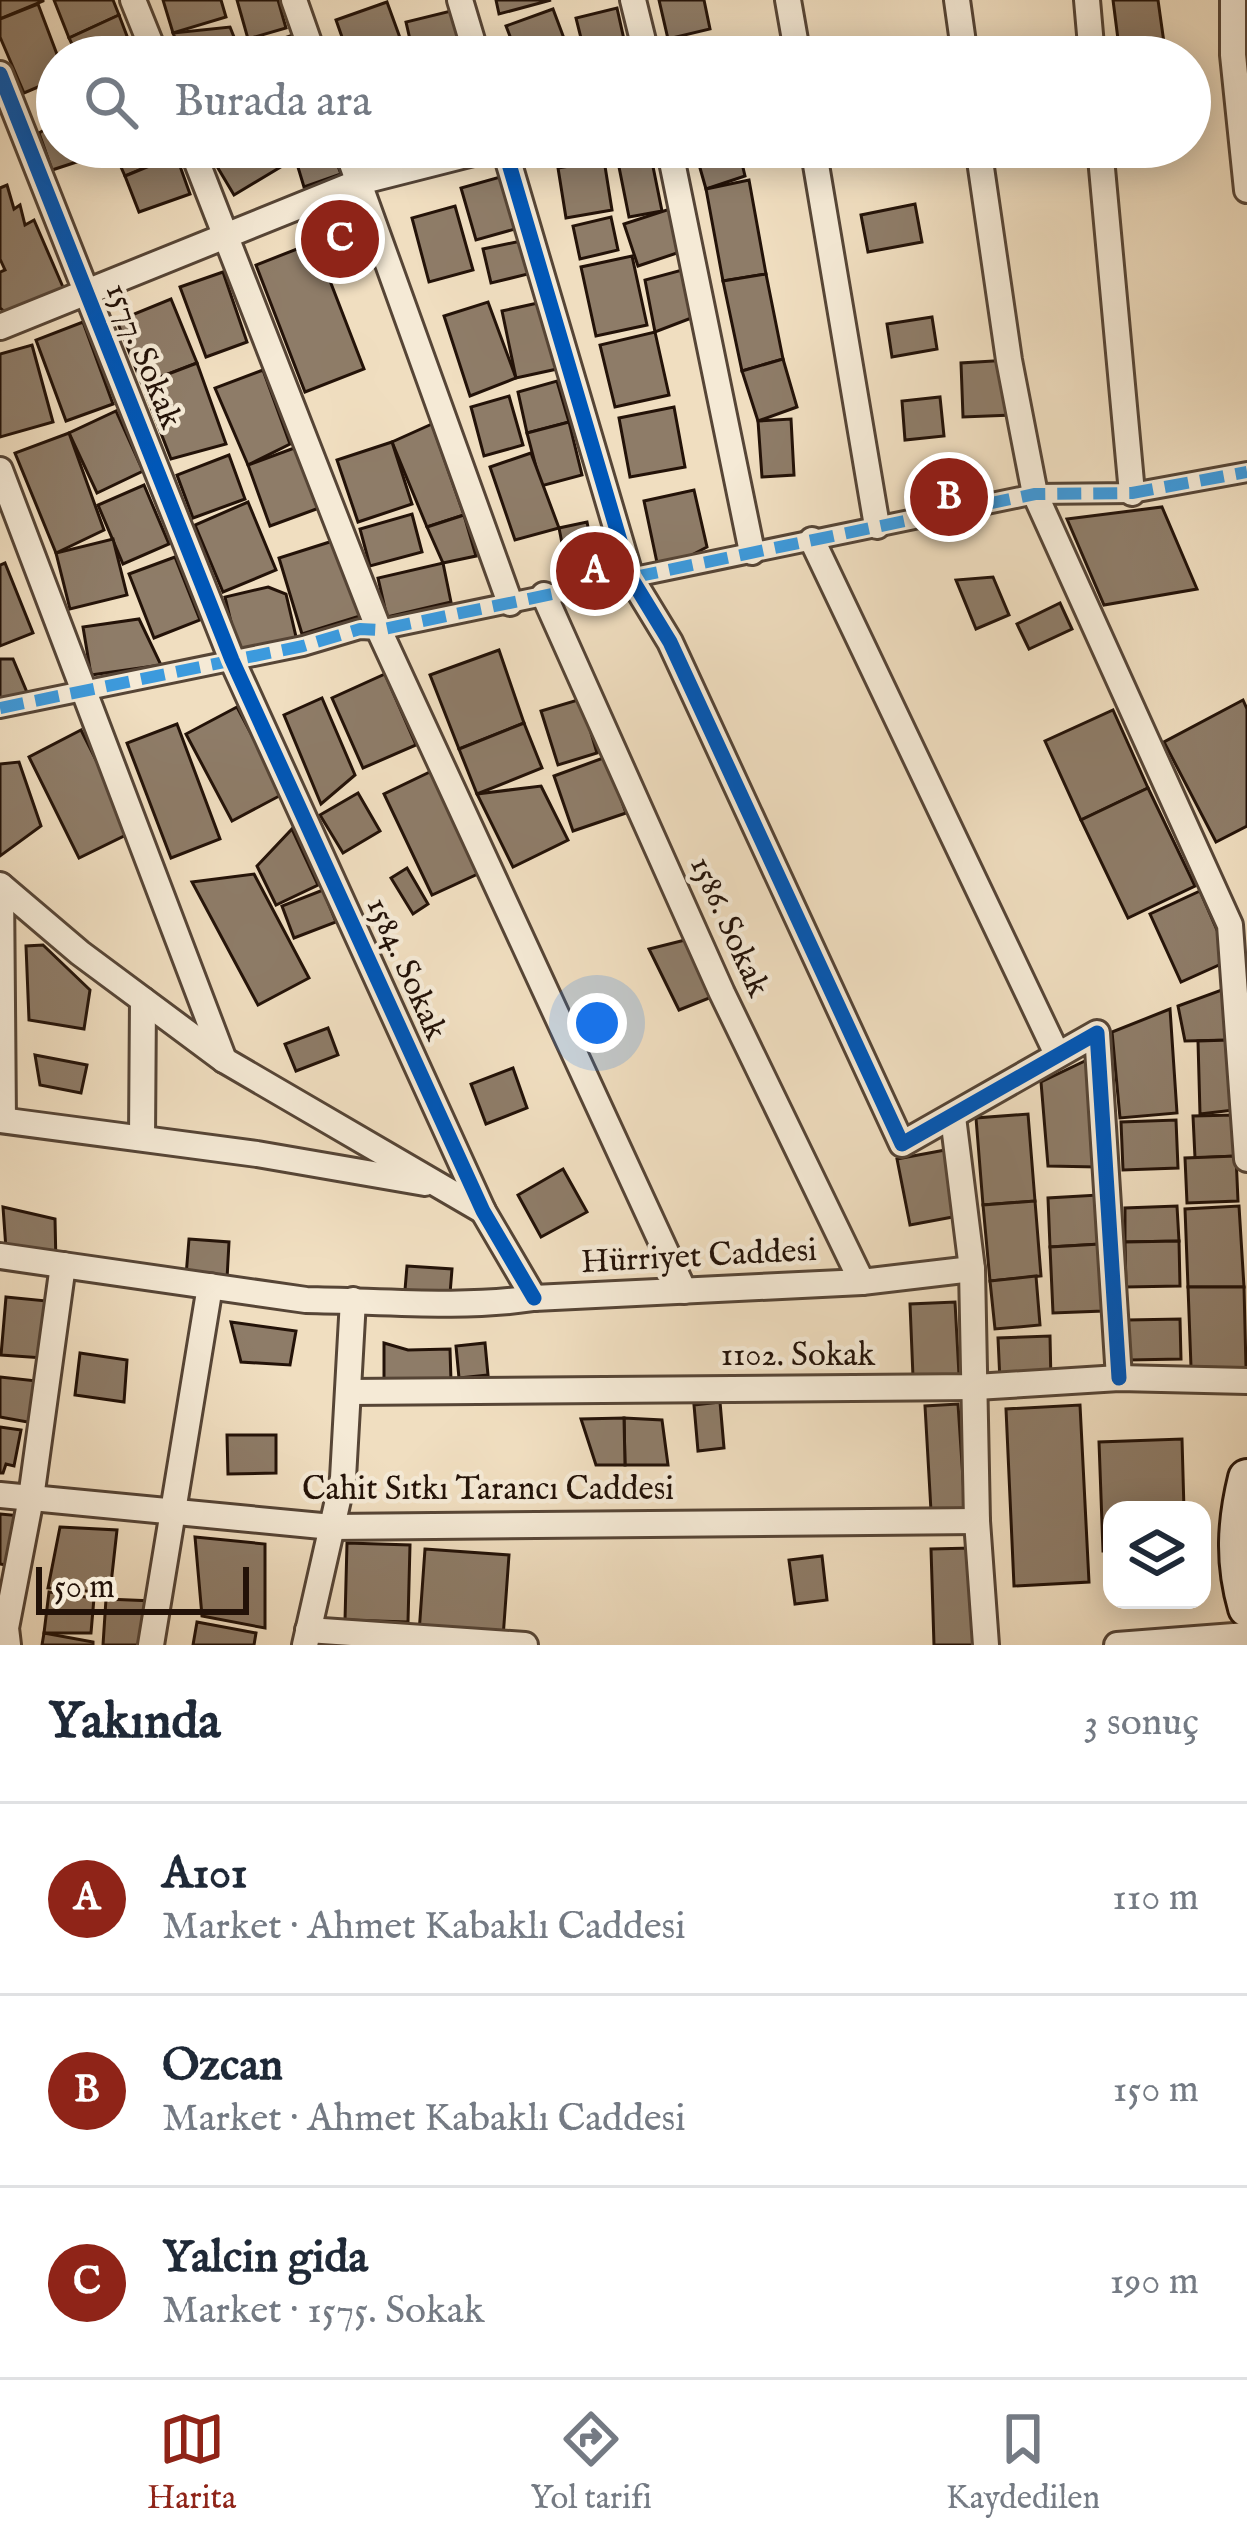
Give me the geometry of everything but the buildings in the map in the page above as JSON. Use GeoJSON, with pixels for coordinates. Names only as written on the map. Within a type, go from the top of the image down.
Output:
{"type":"FeatureCollection","features":[{"type":"Feature","properties":{"kind":"main road"},"geometry":{"type":"LineString","coordinates":[[1247,1478],[1236,1521],[1239,1582],[1247,1608]]}},
{"type":"Feature","properties":{"kind":"street"},"geometry":{"type":"LineString","coordinates":[[134,0],[148,36]]}},
{"type":"Feature","properties":{"kind":"street"},"geometry":{"type":"LineString","coordinates":[[294,0],[307,36]]}},
{"type":"Feature","properties":{"kind":"street"},"geometry":{"type":"LineString","coordinates":[[460,0],[471,36]]}},
{"type":"Feature","properties":{"kind":"street"},"geometry":{"type":"LineString","coordinates":[[633,0],[642,36]]}},
{"type":"Feature","properties":{"kind":"street"},"geometry":{"type":"LineString","coordinates":[[788,0],[794,36]]}},
{"type":"Feature","properties":{"kind":"street"},"geometry":{"type":"LineString","coordinates":[[957,0],[962,36]]}},
{"type":"Feature","properties":{"kind":"street"},"geometry":{"type":"LineString","coordinates":[[1087,0],[1090,36]]}},
{"type":"Feature","properties":{"kind":"street"},"geometry":{"type":"LineString","coordinates":[[1233,0],[1233,56],[1247,190]]}},
{"type":"Feature","properties":{"kind":"street","name":"1577. Sokak"},"geometry":{"type":"LineString","coordinates":[[0,74],[36,165]]}},
{"type":"Feature","properties":{"kind":"street","name":"1577. Sokak"},"geometry":{"type":"LineString","coordinates":[[37,168],[232,660]]}},
{"type":"Feature","properties":{"kind":"street"},"geometry":{"type":"LineString","coordinates":[[199,168],[379,630],[684,1291]]}},
{"type":"Feature","properties":{"kind":"street"},"geometry":{"type":"LineString","coordinates":[[354,168],[510,602]]}},
{"type":"Feature","properties":{"kind":"street"},"geometry":{"type":"LineString","coordinates":[[0,327],[359,182],[416,168]]}},
{"type":"Feature","properties":{"kind":"street"},"geometry":{"type":"LineString","coordinates":[[507,168],[631,578],[670,642],[902,1144],[1097,1034],[1119,1378]]}},
{"type":"Feature","properties":{"kind":"street"},"geometry":{"type":"LineString","coordinates":[[673,168],[752,552]]}},
{"type":"Feature","properties":{"kind":"street"},"geometry":{"type":"LineString","coordinates":[[817,168],[878,526]]}},
{"type":"Feature","properties":{"kind":"street"},"geometry":{"type":"LineString","coordinates":[[981,168],[1009,360],[1036,494],[1238,922],[1247,1159]]}},
{"type":"Feature","properties":{"kind":"street"},"geometry":{"type":"LineString","coordinates":[[1102,168],[1132,493]]}},
{"type":"Feature","properties":{"kind":"street"},"geometry":{"type":"LineString","coordinates":[[0,470],[224,1060]]}},
{"type":"Feature","properties":{"kind":"street"},"geometry":{"type":"LineString","coordinates":[[0,708],[303,646],[360,629],[379,630],[1036,494],[1132,493],[1247,472]]}},
{"type":"Feature","properties":{"kind":"street"},"geometry":{"type":"LineString","coordinates":[[812,540],[1057,1054]]}},
{"type":"Feature","properties":{"kind":"street","name":"1586. Sokak"},"geometry":{"type":"LineString","coordinates":[[544,596],[722,993],[862,1282]]}},
{"type":"Feature","properties":{"kind":"street","name":"1584. Sokak"},"geometry":{"type":"LineString","coordinates":[[232,660],[483,1211],[534,1298]]}},
{"type":"Feature","properties":{"kind":"street"},"geometry":{"type":"LineString","coordinates":[[0,885],[80,953],[224,1060],[483,1211]]}},
{"type":"Feature","properties":{"kind":"street"},"geometry":{"type":"LineString","coordinates":[[0,885],[2,1120],[440,1186]]}},
{"type":"Feature","properties":{"kind":"street"},"geometry":{"type":"LineString","coordinates":[[142,1138],[143,1000]]}},
{"type":"Feature","properties":{"kind":"street"},"geometry":{"type":"LineString","coordinates":[[953,1117],[972,1269],[977,1521],[986,1645]]}},
{"type":"Feature","properties":{"kind":"street","name":"Hürriyet Caddesi"},"geometry":{"type":"LineString","coordinates":[[0,1256],[306,1300],[504,1303],[862,1282],[972,1269]]}},
{"type":"Feature","properties":{"kind":"street"},"geometry":{"type":"LineString","coordinates":[[8,1645],[6,1628],[31,1498],[63,1265]]}},
{"type":"Feature","properties":{"kind":"street"},"geometry":{"type":"LineString","coordinates":[[151,1645],[210,1286]]}},
{"type":"Feature","properties":{"kind":"street"},"geometry":{"type":"LineString","coordinates":[[353,1300],[343,1478],[306,1637],[525,1645]]}},
{"type":"Feature","properties":{"kind":"street","name":"1102. Sokak"},"geometry":{"type":"LineString","coordinates":[[348,1392],[976,1388],[1119,1378],[1247,1381]]}},
{"type":"Feature","properties":{"kind":"street","name":"Cahit Sıtkı Tarancı Caddesi"},"geometry":{"type":"LineString","coordinates":[[0,1495],[332,1527],[977,1521]]}},
{"type":"Feature","properties":{"kind":"street"},"geometry":{"type":"LineString","coordinates":[[1117,1645],[1247,1635]]}},
{"type":"Feature","properties":{"kind":"marked path"},"geometry":{"type":"LineString","coordinates":[[0,708],[303,646],[360,629],[379,630],[1035,494],[1132,493],[1247,472]]}},
{"type":"Feature","properties":{"kind":"cycle path"},"geometry":{"type":"LineString","coordinates":[[0,74],[36,165]]}},
{"type":"Feature","properties":{"kind":"cycle path"},"geometry":{"type":"LineString","coordinates":[[37,168],[232,660],[483,1211],[534,1298]]}},
{"type":"Feature","properties":{"kind":"cycle path"},"geometry":{"type":"LineString","coordinates":[[510,168],[631,578],[670,642],[902,1144],[1097,1033],[1119,1378]]}},
{"type":"Feature","properties":{"kind":"place","name":"Yalcin gida"},"geometry":{"type":"Point","coordinates":[340,239]}},
{"type":"Feature","properties":{"kind":"place","name":"Ozcan"},"geometry":{"type":"Point","coordinates":[949,497]}},
{"type":"Feature","properties":{"kind":"place","name":"A101"},"geometry":{"type":"Point","coordinates":[595,571]}}]}
